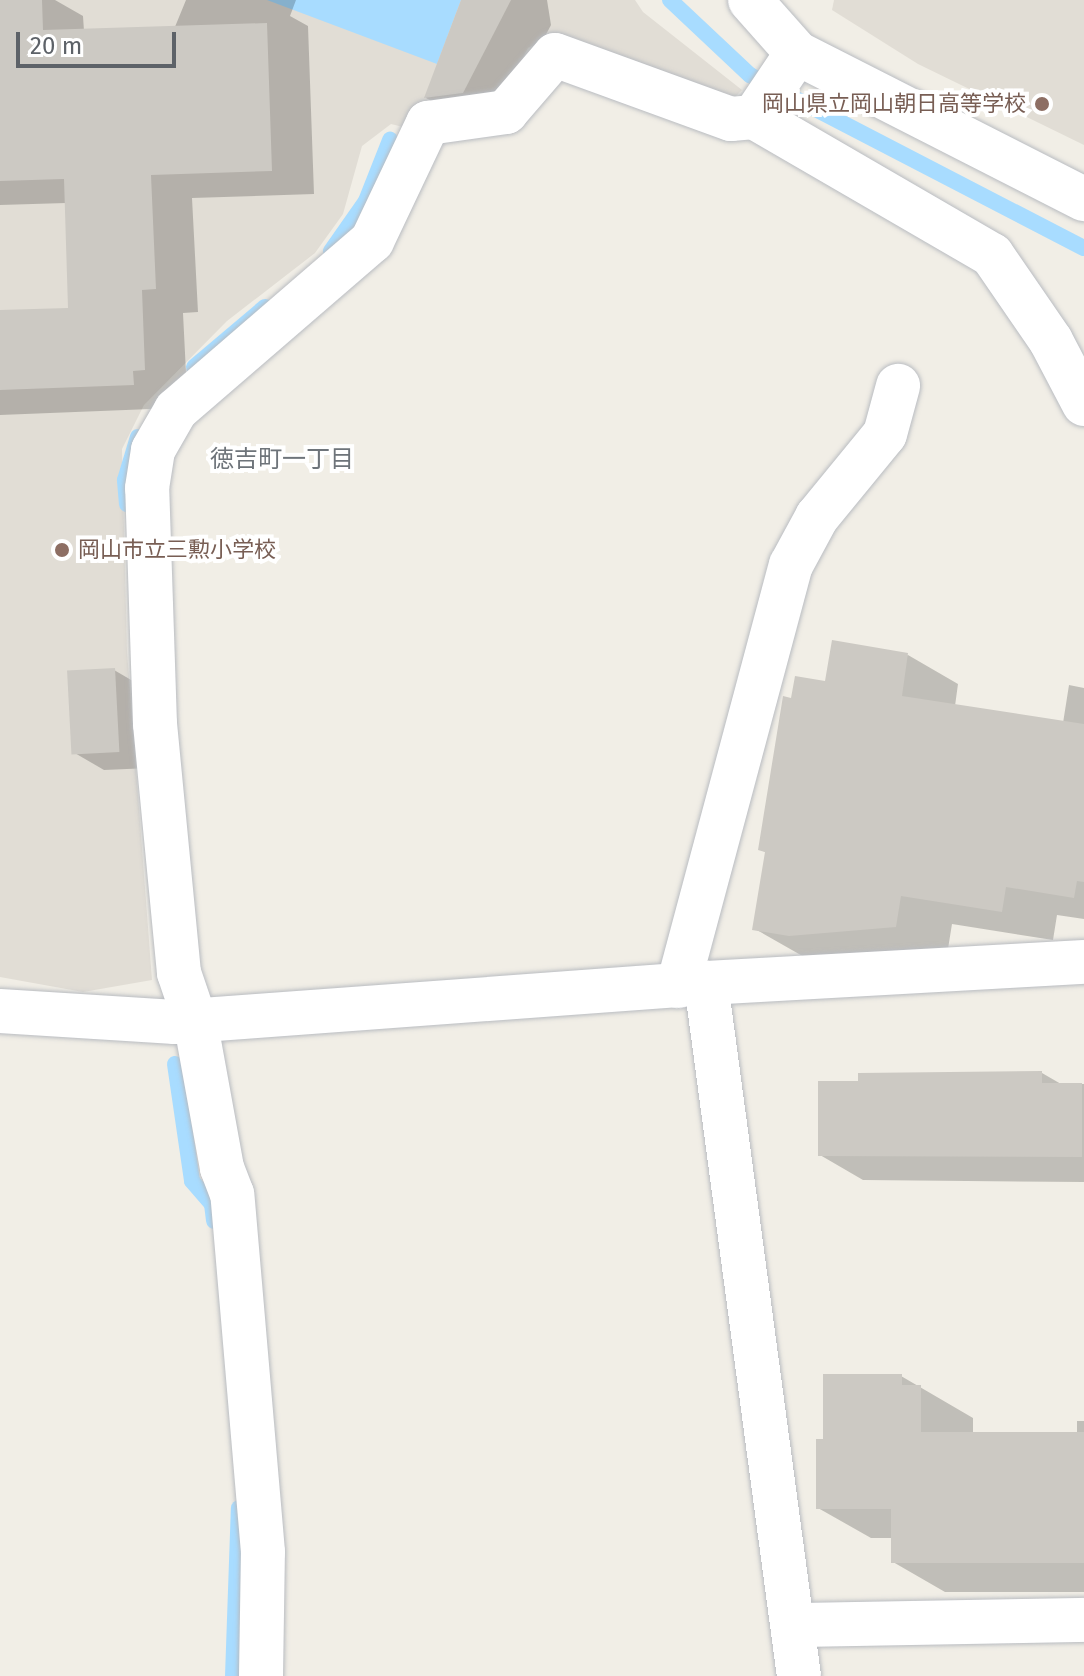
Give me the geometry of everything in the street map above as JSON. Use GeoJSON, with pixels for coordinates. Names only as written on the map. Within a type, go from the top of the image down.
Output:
{"type":"FeatureCollection","features":[{"type":"Feature","properties":{"kind":"street"},"geometry":{"type":"LineString","coordinates":[[750,0],[793,60],[1084,199]]}},
{"type":"Feature","properties":{"kind":"street"},"geometry":{"type":"LineString","coordinates":[[261,1676],[263,1552],[233,1209],[195,1020],[179,973],[155,724],[147,488],[153,450],[176,410],[372,241],[428,123],[506,112],[555,55],[731,119],[756,113],[793,60]]}},
{"type":"Feature","properties":{"kind":"street"},"geometry":{"type":"LineString","coordinates":[[756,113],[992,255],[1051,341],[1084,404]]}},
{"type":"Feature","properties":{"kind":"street"},"geometry":{"type":"LineString","coordinates":[[799,1676],[794,1625],[692,984],[791,565],[817,517],[885,434],[898,386]]}},
{"type":"Feature","properties":{"kind":"street"},"geometry":{"type":"LineString","coordinates":[[0,1011],[195,1020],[692,984],[1084,962]]}},
{"type":"Feature","properties":{"kind":"street"},"geometry":{"type":"LineString","coordinates":[[794,1625],[1084,1620]]}},
{"type":"Feature","properties":{"kind":"shaded area","name":"岡山市立三勲小学校"},"geometry":{"type":"Polygon","coordinates":[[[0,0],[635,0],[643,12],[742,90],[733,99],[538,43],[528,48],[503,95],[411,129],[391,124],[362,146],[343,214],[315,253],[227,321],[144,405],[122,449],[127,651],[152,980],[83,992],[0,977],[0,0]]]}},
{"type":"Feature","properties":{"kind":"shaded area","name":"岡山県立岡山朝日高等学校"},"geometry":{"type":"Polygon","coordinates":[[[834,0],[1084,0],[1084,145],[918,64],[832,10],[834,0]]]}},
{"type":"Feature","properties":{"kind":"water"},"geometry":{"type":"Polygon","coordinates":[[[267,0],[461,0],[437,64],[267,0]]]}},
{"type":"Feature","properties":{"kind":"building"},"geometry":{"type":"Polygon","coordinates":[[[0,0],[42,0],[43,30],[267,23],[272,171],[151,175],[156,289],[142,290],[145,370],[133,371],[134,385],[0,390],[0,310],[68,308],[64,179],[0,181],[0,0]]]}},
{"type":"Feature","properties":{"kind":"building"},"geometry":{"type":"Polygon","coordinates":[[[461,0],[511,0],[463,93],[424,98],[461,0]]]}},
{"type":"Feature","properties":{"kind":"building"},"geometry":{"type":"Polygon","coordinates":[[[832,640],[908,653],[902,696],[1084,724],[1084,882],[1077,881],[1074,898],[1006,887],[1002,912],[901,896],[896,927],[789,936],[752,930],[765,852],[758,850],[783,696],[791,698],[795,676],[825,681],[832,640]]]}},
{"type":"Feature","properties":{"kind":"building"},"geometry":{"type":"Polygon","coordinates":[[[115,668],[119,752],[71,754],[67,671],[115,668]]]}},
{"type":"Feature","properties":{"kind":"building"},"geometry":{"type":"Polygon","coordinates":[[[1042,1071],[1042,1083],[1082,1083],[1082,1157],[818,1156],[818,1081],[858,1081],[858,1073],[1042,1071]]]}},
{"type":"Feature","properties":{"kind":"building"},"geometry":{"type":"Polygon","coordinates":[[[823,1374],[902,1374],[902,1385],[921,1385],[921,1432],[1084,1432],[1084,1563],[891,1563],[891,1509],[816,1509],[816,1439],[823,1439],[823,1374]]]}},
{"type":"Feature","properties":{"kind":"waterway"},"geometry":{"type":"LineString","coordinates":[[670,0],[750,75],[1084,248]]}},
{"type":"Feature","properties":{"kind":"waterway"},"geometry":{"type":"LineString","coordinates":[[331,251],[366,201],[390,140]]}},
{"type":"Feature","properties":{"kind":"waterway"},"geometry":{"type":"LineString","coordinates":[[194,367],[265,307]]}},
{"type":"Feature","properties":{"kind":"waterway"},"geometry":{"type":"LineString","coordinates":[[127,504],[125,480],[138,437]]}},
{"type":"Feature","properties":{"kind":"waterway"},"geometry":{"type":"LineString","coordinates":[[175,1064],[192,1181],[212,1204],[214,1221]]}},
{"type":"Feature","properties":{"kind":"waterway"},"geometry":{"type":"LineString","coordinates":[[233,1676],[239,1508]]}},
{"type":"Feature","properties":{"kind":"place","name":"岡山県立岡山朝日高等学校"},"geometry":{"type":"Point","coordinates":[1042,104]}},
{"type":"Feature","properties":{"kind":"place","name":"岡山市立三勲小学校"},"geometry":{"type":"Point","coordinates":[62,550]}},
{"type":"Feature","properties":{"kind":"district","name":"徳吉町一丁目"},"geometry":{"type":"Point","coordinates":[282,460]}}]}
